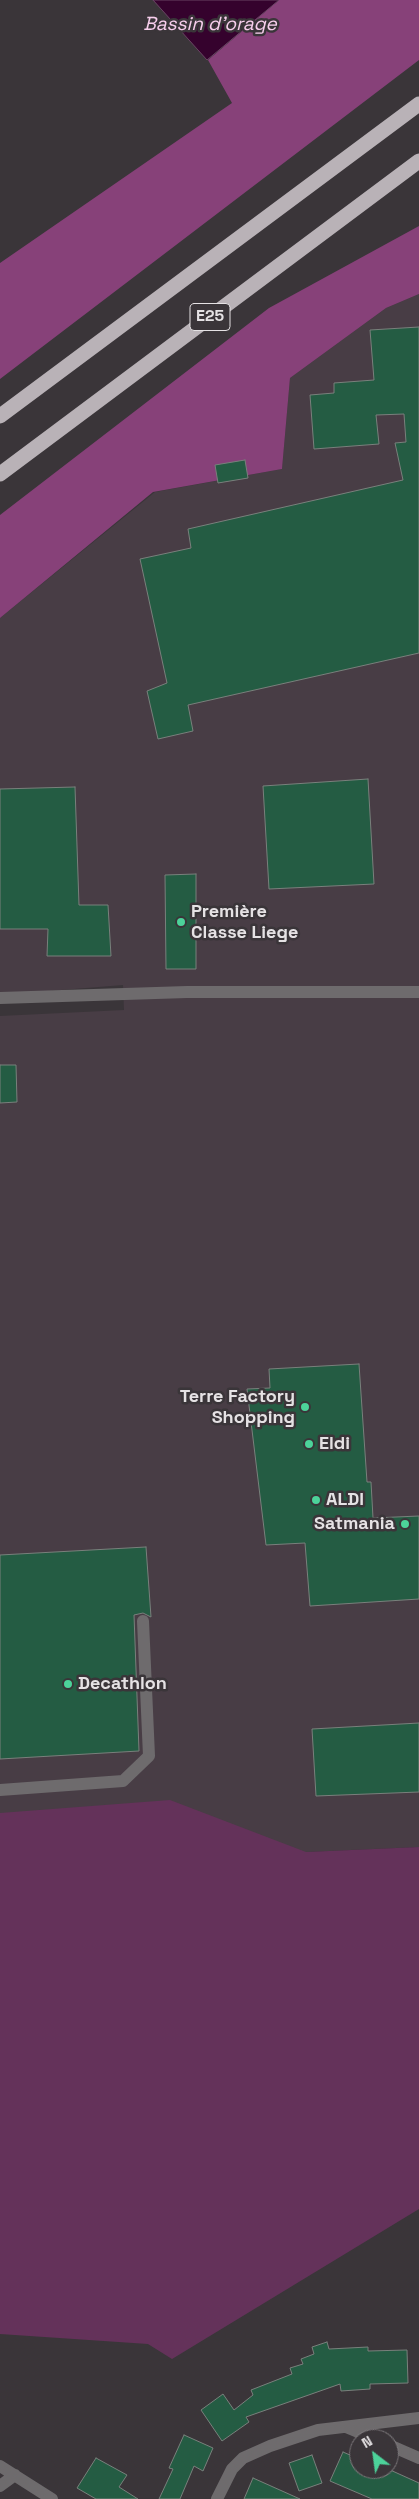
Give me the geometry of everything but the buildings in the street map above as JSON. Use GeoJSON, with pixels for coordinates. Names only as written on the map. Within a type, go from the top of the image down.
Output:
{"type":"FeatureCollection","features":[{"type":"Feature","properties":{"kind":"highway","name":"E25"},"geometry":{"type":"LineString","coordinates":[[0,416],[419,104]]}},
{"type":"Feature","properties":{"kind":"highway","name":"E25"},"geometry":{"type":"LineString","coordinates":[[0,474],[419,161]]}},
{"type":"Feature","properties":{"kind":"street"},"geometry":{"type":"LineString","coordinates":[[0,998],[188,992],[419,992]]}},
{"type":"Feature","properties":{"kind":"street"},"geometry":{"type":"LineString","coordinates":[[0,1790],[124,1781],[149,1756],[143,1621]]}},
{"type":"Feature","properties":{"kind":"street"},"geometry":{"type":"LineString","coordinates":[[217,2499],[232,2469],[243,2458],[270,2446],[318,2430],[419,2418]]}},
{"type":"Feature","properties":{"kind":"street"},"geometry":{"type":"LineString","coordinates":[[344,2426],[351,2429]]}},
{"type":"Feature","properties":{"kind":"street"},"geometry":{"type":"LineString","coordinates":[[399,2449],[419,2458]]}},
{"type":"Feature","properties":{"kind":"street"},"geometry":{"type":"LineString","coordinates":[[0,2466],[52,2499]]}},
{"type":"Feature","properties":{"kind":"street"},"geometry":{"type":"LineString","coordinates":[[0,2486],[15,2475]]}},
{"type":"Feature","properties":{"kind":"shaded area"},"geometry":{"type":"Polygon","coordinates":[[[279,0],[419,0],[419,60],[0,379],[0,263],[232,103],[208,60],[279,0]]]}},
{"type":"Feature","properties":{"kind":"shaded area"},"geometry":{"type":"Polygon","coordinates":[[[419,226],[419,294],[386,308],[290,378],[282,469],[153,492],[0,618],[0,515],[269,308],[419,226]]]}},
{"type":"Feature","properties":{"kind":"shaded area"},"geometry":{"type":"Polygon","coordinates":[[[419,294],[419,1847],[306,1852],[0,2334],[0,1016],[124,1010],[123,985],[0,995],[0,618],[155,492],[282,469],[290,378],[386,308],[419,294]]]}},
{"type":"Feature","properties":{"kind":"shaded area"},"geometry":{"type":"Polygon","coordinates":[[[170,1800],[306,1852],[419,1847],[419,2209],[172,2359],[148,2344],[0,2334],[0,1813],[170,1800]]]}},
{"type":"Feature","properties":{"kind":"water","name":"Bassin d'orage"},"geometry":{"type":"Polygon","coordinates":[[[153,0],[279,0],[207,60],[153,0]]]}},
{"type":"Feature","properties":{"kind":"place","name":"Première Classe Liege"},"geometry":{"type":"Point","coordinates":[181,922]}},
{"type":"Feature","properties":{"kind":"place","name":"Terre Factory Shopping"},"geometry":{"type":"Point","coordinates":[305,1407]}},
{"type":"Feature","properties":{"kind":"place","name":"Eldi"},"geometry":{"type":"Point","coordinates":[309,1444]}},
{"type":"Feature","properties":{"kind":"place","name":"ALDI"},"geometry":{"type":"Point","coordinates":[316,1500]}},
{"type":"Feature","properties":{"kind":"place","name":"Satmania"},"geometry":{"type":"Point","coordinates":[405,1524]}},
{"type":"Feature","properties":{"kind":"place","name":"Decathlon"},"geometry":{"type":"Point","coordinates":[68,1684]}}]}
